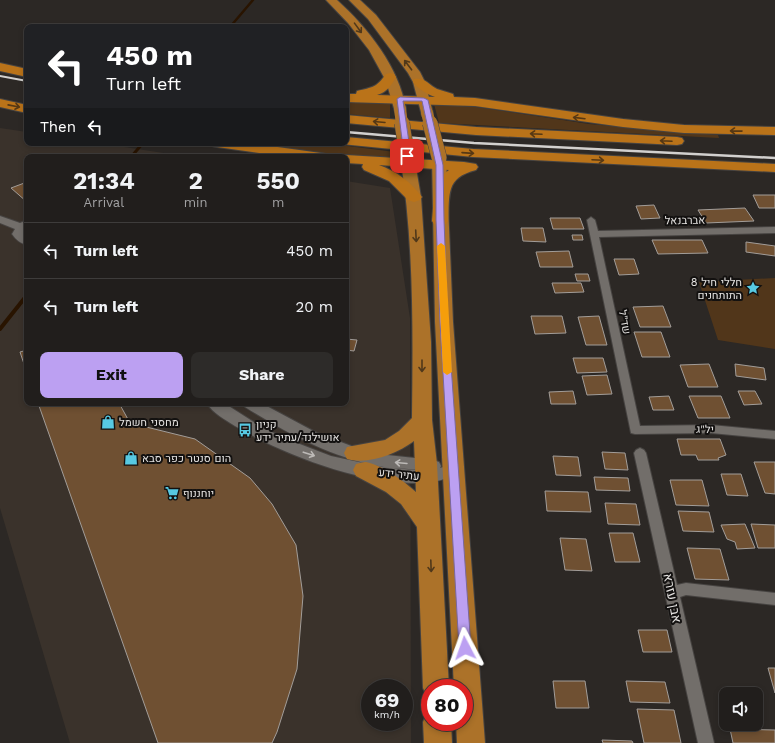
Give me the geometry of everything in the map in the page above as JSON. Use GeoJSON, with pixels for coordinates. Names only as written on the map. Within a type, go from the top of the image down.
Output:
{"type":"FeatureCollection","features":[{"type":"Feature","properties":{"kind":"highway"},"geometry":{"type":"LineString","coordinates":[[331,0],[354,23],[380,60],[390,77],[400,104],[414,197],[422,342],[422,420],[429,527],[436,679]]}},
{"type":"Feature","properties":{"kind":"highway"},"geometry":{"type":"LineString","coordinates":[[354,0],[372,17],[414,72],[419,82],[439,161],[440,220],[453,470],[471,743]]}},
{"type":"Feature","properties":{"kind":"highway"},"geometry":{"type":"LineString","coordinates":[[0,62],[24,66]]}},
{"type":"Feature","properties":{"kind":"highway"},"geometry":{"type":"LineString","coordinates":[[0,68],[24,72]]}},
{"type":"Feature","properties":{"kind":"highway"},"geometry":{"type":"LineString","coordinates":[[349,96],[379,91],[385,87],[390,77]]}},
{"type":"Feature","properties":{"kind":"highway"},"geometry":{"type":"LineString","coordinates":[[419,82],[439,95],[574,117],[638,125],[708,130],[775,132]]}},
{"type":"Feature","properties":{"kind":"highway"},"geometry":{"type":"LineString","coordinates":[[349,97],[400,104],[424,100],[475,102]]}},
{"type":"Feature","properties":{"kind":"highway"},"geometry":{"type":"LineString","coordinates":[[0,103],[24,108]]}},
{"type":"Feature","properties":{"kind":"highway"},"geometry":{"type":"LineString","coordinates":[[349,119],[476,131],[754,144]]}},
{"type":"Feature","properties":{"kind":"highway"},"geometry":{"type":"LineString","coordinates":[[349,141],[473,153],[775,168]]}},
{"type":"Feature","properties":{"kind":"highway"},"geometry":{"type":"LineString","coordinates":[[239,146],[299,154]]}},
{"type":"Feature","properties":{"kind":"highway"},"geometry":{"type":"LineString","coordinates":[[349,160],[439,161],[477,166],[775,177]]}},
{"type":"Feature","properties":{"kind":"highway"},"geometry":{"type":"LineString","coordinates":[[349,161],[389,174],[400,181],[414,197]]}},
{"type":"Feature","properties":{"kind":"highway"},"geometry":{"type":"LineString","coordinates":[[440,220],[444,185],[447,178],[453,172],[477,166]]}},
{"type":"Feature","properties":{"kind":"highway"},"geometry":{"type":"LineString","coordinates":[[422,420],[407,436],[396,444],[359,461],[403,492],[420,510],[429,527]]}},
{"type":"Feature","properties":{"kind":"highway"},"geometry":{"type":"LineString","coordinates":[[437,731],[438,743]]}},
{"type":"Feature","properties":{"kind":"street"},"geometry":{"type":"LineString","coordinates":[[0,219],[24,225]]}},
{"type":"Feature","properties":{"kind":"street","name":"שד\"ל"},"geometry":{"type":"LineString","coordinates":[[591,220],[635,430]]}},
{"type":"Feature","properties":{"kind":"street"},"geometry":{"type":"LineString","coordinates":[[24,225],[19,230],[19,237],[24,240]]}},
{"type":"Feature","properties":{"kind":"street","name":"אברבנאל"},"geometry":{"type":"LineString","coordinates":[[595,234],[775,230]]}},
{"type":"Feature","properties":{"kind":"street","name":"עתיר ידע"},"geometry":{"type":"LineString","coordinates":[[218,406],[249,428],[278,442],[316,456],[359,461]]}},
{"type":"Feature","properties":{"kind":"street","name":"עתיר ידע"},"geometry":{"type":"LineString","coordinates":[[255,406],[283,423],[333,446],[359,461],[394,475],[426,470],[453,470]]}},
{"type":"Feature","properties":{"kind":"street","name":"יל\"ג"},"geometry":{"type":"LineString","coordinates":[[635,430],[710,429],[775,435]]}},
{"type":"Feature","properties":{"kind":"street","name":"אבן עזרא"},"geometry":{"type":"LineString","coordinates":[[640,453],[673,592],[678,621],[706,743]]}},
{"type":"Feature","properties":{"kind":"street"},"geometry":{"type":"LineString","coordinates":[[673,592],[686,589],[775,599]]}},
{"type":"Feature","properties":{"kind":"shaded area"},"geometry":{"type":"Polygon","coordinates":[[[349,102],[390,104],[390,118],[349,114],[349,102]]]}},
{"type":"Feature","properties":{"kind":"shaded area"},"geometry":{"type":"Polygon","coordinates":[[[434,104],[476,107],[589,124],[718,135],[719,138],[439,123],[434,104]]]}},
{"type":"Feature","properties":{"kind":"shaded area"},"geometry":{"type":"Polygon","coordinates":[[[0,128],[24,132],[24,146],[118,146],[170,154],[24,154],[24,406],[349,406],[349,181],[390,188],[410,318],[411,679],[361,679],[361,731],[411,731],[411,743],[70,743],[0,508],[0,128]]]}},
{"type":"Feature","properties":{"kind":"shaded area"},"geometry":{"type":"Polygon","coordinates":[[[274,146],[348,146],[395,152],[395,159],[349,155],[349,154],[322,153],[274,146]]]}},
{"type":"Feature","properties":{"kind":"shaded area"},"geometry":{"type":"Polygon","coordinates":[[[775,278],[775,349],[718,340],[699,282],[775,278]]]}},
{"type":"Feature","properties":{"kind":"building"},"geometry":{"type":"Polygon","coordinates":[[[24,183],[24,199],[11,188],[24,183]]]}},
{"type":"Feature","properties":{"kind":"building"},"geometry":{"type":"Polygon","coordinates":[[[753,195],[775,195],[775,208],[759,208],[753,195]]]}},
{"type":"Feature","properties":{"kind":"building"},"geometry":{"type":"Polygon","coordinates":[[[654,205],[660,218],[641,219],[636,206],[654,205]]]}},
{"type":"Feature","properties":{"kind":"building"},"geometry":{"type":"Polygon","coordinates":[[[745,208],[754,221],[706,223],[698,210],[745,208]]]}},
{"type":"Feature","properties":{"kind":"building"},"geometry":{"type":"Polygon","coordinates":[[[550,218],[580,218],[584,229],[553,229],[550,218]]]}},
{"type":"Feature","properties":{"kind":"building"},"geometry":{"type":"Polygon","coordinates":[[[521,228],[543,228],[546,242],[523,241],[521,228]]]}},
{"type":"Feature","properties":{"kind":"building"},"geometry":{"type":"Polygon","coordinates":[[[572,235],[582,235],[583,240],[573,240],[572,235]]]}},
{"type":"Feature","properties":{"kind":"building"},"geometry":{"type":"Polygon","coordinates":[[[652,240],[702,240],[708,253],[658,254],[652,240]]]}},
{"type":"Feature","properties":{"kind":"building"},"geometry":{"type":"Polygon","coordinates":[[[746,242],[775,246],[775,256],[746,252],[746,242]]]}},
{"type":"Feature","properties":{"kind":"building"},"geometry":{"type":"Polygon","coordinates":[[[569,251],[573,267],[540,267],[536,252],[569,251]]]}},
{"type":"Feature","properties":{"kind":"building"},"geometry":{"type":"Polygon","coordinates":[[[614,259],[634,259],[639,274],[619,275],[614,259]]]}},
{"type":"Feature","properties":{"kind":"building"},"geometry":{"type":"Polygon","coordinates":[[[575,274],[588,274],[590,281],[577,281],[575,274]]]}},
{"type":"Feature","properties":{"kind":"building"},"geometry":{"type":"Polygon","coordinates":[[[552,283],[581,283],[584,292],[555,293],[552,283]]]}},
{"type":"Feature","properties":{"kind":"building"},"geometry":{"type":"Polygon","coordinates":[[[663,306],[671,327],[640,327],[633,307],[663,306]]]}},
{"type":"Feature","properties":{"kind":"building"},"geometry":{"type":"Polygon","coordinates":[[[531,316],[562,316],[566,333],[535,334],[531,316]]]}},
{"type":"Feature","properties":{"kind":"building"},"geometry":{"type":"Polygon","coordinates":[[[599,316],[607,345],[586,345],[578,317],[599,316]]]}},
{"type":"Feature","properties":{"kind":"building"},"geometry":{"type":"Polygon","coordinates":[[[634,332],[661,332],[670,357],[642,357],[634,332]]]}},
{"type":"Feature","properties":{"kind":"building"},"geometry":{"type":"Polygon","coordinates":[[[349,339],[357,340],[354,351],[349,350],[349,339]]]}},
{"type":"Feature","properties":{"kind":"building"},"geometry":{"type":"Polygon","coordinates":[[[24,351],[24,364],[20,352],[24,351]]]}},
{"type":"Feature","properties":{"kind":"building"},"geometry":{"type":"Polygon","coordinates":[[[573,358],[603,358],[607,372],[577,373],[573,358]]]}},
{"type":"Feature","properties":{"kind":"building"},"geometry":{"type":"Polygon","coordinates":[[[709,364],[718,387],[688,387],[680,365],[709,364]]]}},
{"type":"Feature","properties":{"kind":"building"},"geometry":{"type":"Polygon","coordinates":[[[735,364],[764,368],[766,380],[736,376],[735,364]]]}},
{"type":"Feature","properties":{"kind":"building"},"geometry":{"type":"Polygon","coordinates":[[[607,375],[612,394],[587,395],[582,376],[607,375]]]}},
{"type":"Feature","properties":{"kind":"building"},"geometry":{"type":"Polygon","coordinates":[[[573,391],[576,404],[551,404],[549,392],[573,391]]]}},
{"type":"Feature","properties":{"kind":"building"},"geometry":{"type":"Polygon","coordinates":[[[738,391],[755,391],[762,404],[744,405],[738,391]]]}},
{"type":"Feature","properties":{"kind":"building"},"geometry":{"type":"Polygon","coordinates":[[[669,396],[674,410],[653,410],[649,397],[669,396]]]}},
{"type":"Feature","properties":{"kind":"building"},"geometry":{"type":"Polygon","coordinates":[[[689,396],[721,396],[730,418],[698,418],[689,396]]]}},
{"type":"Feature","properties":{"kind":"building"},"geometry":{"type":"Polygon","coordinates":[[[39,406],[121,406],[130,423],[195,439],[250,478],[272,504],[296,545],[303,596],[297,669],[277,732],[272,743],[158,743],[39,406]]]}},
{"type":"Feature","properties":{"kind":"building"},"geometry":{"type":"Polygon","coordinates":[[[677,439],[720,439],[726,455],[718,458],[719,460],[698,460],[696,455],[681,455],[677,439]]]}},
{"type":"Feature","properties":{"kind":"building"},"geometry":{"type":"Polygon","coordinates":[[[602,452],[625,453],[628,470],[605,469],[602,452]]]}},
{"type":"Feature","properties":{"kind":"building"},"geometry":{"type":"Polygon","coordinates":[[[553,456],[578,457],[581,476],[556,475],[553,456]]]}},
{"type":"Feature","properties":{"kind":"building"},"geometry":{"type":"Polygon","coordinates":[[[754,462],[775,462],[775,494],[765,493],[754,462]]]}},
{"type":"Feature","properties":{"kind":"building"},"geometry":{"type":"Polygon","coordinates":[[[721,474],[741,474],[748,496],[727,495],[721,474]]]}},
{"type":"Feature","properties":{"kind":"building"},"geometry":{"type":"Polygon","coordinates":[[[594,477],[628,478],[630,491],[596,490],[594,477]]]}},
{"type":"Feature","properties":{"kind":"building"},"geometry":{"type":"Polygon","coordinates":[[[670,480],[702,480],[709,506],[676,505],[670,480]]]}},
{"type":"Feature","properties":{"kind":"building"},"geometry":{"type":"Polygon","coordinates":[[[545,491],[588,492],[591,512],[547,511],[545,491]]]}},
{"type":"Feature","properties":{"kind":"building"},"geometry":{"type":"Polygon","coordinates":[[[605,503],[636,504],[640,525],[608,524],[605,503]]]}},
{"type":"Feature","properties":{"kind":"building"},"geometry":{"type":"Polygon","coordinates":[[[678,511],[709,512],[714,532],[683,531],[678,511]]]}},
{"type":"Feature","properties":{"kind":"building"},"geometry":{"type":"Polygon","coordinates":[[[745,524],[755,548],[737,549],[735,542],[727,539],[721,525],[745,524]]]}},
{"type":"Feature","properties":{"kind":"building"},"geometry":{"type":"Polygon","coordinates":[[[751,524],[775,525],[775,548],[758,548],[751,524]]]}},
{"type":"Feature","properties":{"kind":"building"},"geometry":{"type":"Polygon","coordinates":[[[609,533],[633,533],[640,562],[615,562],[609,533]]]}},
{"type":"Feature","properties":{"kind":"building"},"geometry":{"type":"Polygon","coordinates":[[[560,538],[586,539],[592,571],[565,570],[560,538]]]}},
{"type":"Feature","properties":{"kind":"building"},"geometry":{"type":"Polygon","coordinates":[[[687,548],[720,549],[729,580],[695,579],[687,548]]]}},
{"type":"Feature","properties":{"kind":"building"},"geometry":{"type":"Polygon","coordinates":[[[638,630],[667,630],[672,652],[643,652],[638,630]]]}},
{"type":"Feature","properties":{"kind":"building"},"geometry":{"type":"Polygon","coordinates":[[[768,668],[775,668],[775,693],[768,668]]]}},
{"type":"Feature","properties":{"kind":"building"},"geometry":{"type":"Polygon","coordinates":[[[553,681],[585,681],[589,708],[556,708],[553,681]]]}},
{"type":"Feature","properties":{"kind":"building"},"geometry":{"type":"Polygon","coordinates":[[[626,681],[665,682],[670,703],[630,702],[626,681]]]}},
{"type":"Feature","properties":{"kind":"building"},"geometry":{"type":"Polygon","coordinates":[[[637,709],[674,710],[681,743],[644,743],[637,709]]]}},
{"type":"Feature","properties":{"kind":"building"},"geometry":{"type":"Polygon","coordinates":[[[775,730],[775,743],[733,743],[730,731],[775,730]]]}},
{"type":"Feature","properties":{"kind":"building"},"geometry":{"type":"Polygon","coordinates":[[[602,740],[632,741],[633,743],[603,743],[602,740]]]}},
{"type":"Feature","properties":{"kind":"waterway"},"geometry":{"type":"LineString","coordinates":[[233,24],[253,0]]}},
{"type":"Feature","properties":{"kind":"waterway"},"geometry":{"type":"LineString","coordinates":[[134,154],[140,146]]}},
{"type":"Feature","properties":{"kind":"waterway"},"geometry":{"type":"LineString","coordinates":[[0,329],[24,299]]}},
{"type":"Feature","properties":{"kind":"railway"},"geometry":{"type":"LineString","coordinates":[[0,76],[24,80]]}},
{"type":"Feature","properties":{"kind":"railway"},"geometry":{"type":"LineString","coordinates":[[349,132],[474,143],[775,158]]}},
{"type":"Feature","properties":{"kind":"slow traffic"},"geometry":{"type":"LineString","coordinates":[[441,246],[447,372]]}},
{"type":"Feature","properties":{"kind":"place","name":"8 חללי חיל התותחנים"},"geometry":{"type":"Point","coordinates":[753,288]}},
{"type":"Feature","properties":{"kind":"place","name":"מחסני חשמל"},"geometry":{"type":"Point","coordinates":[108,422]}},
{"type":"Feature","properties":{"kind":"place","name":"קניון אושילנד/עתיר ידע"},"geometry":{"type":"Point","coordinates":[245,430]}},
{"type":"Feature","properties":{"kind":"place","name":"הום סנטר כפר סבא"},"geometry":{"type":"Point","coordinates":[131,458]}},
{"type":"Feature","properties":{"kind":"place","name":"יוחננוף"},"geometry":{"type":"Point","coordinates":[172,493]}},
{"type":"Feature","properties":{"kind":"route"},"geometry":{"type":"LineString","coordinates":[[407,156],[400,109],[400,99],[424,100],[439,157],[444,322],[465,648]]}}]}
